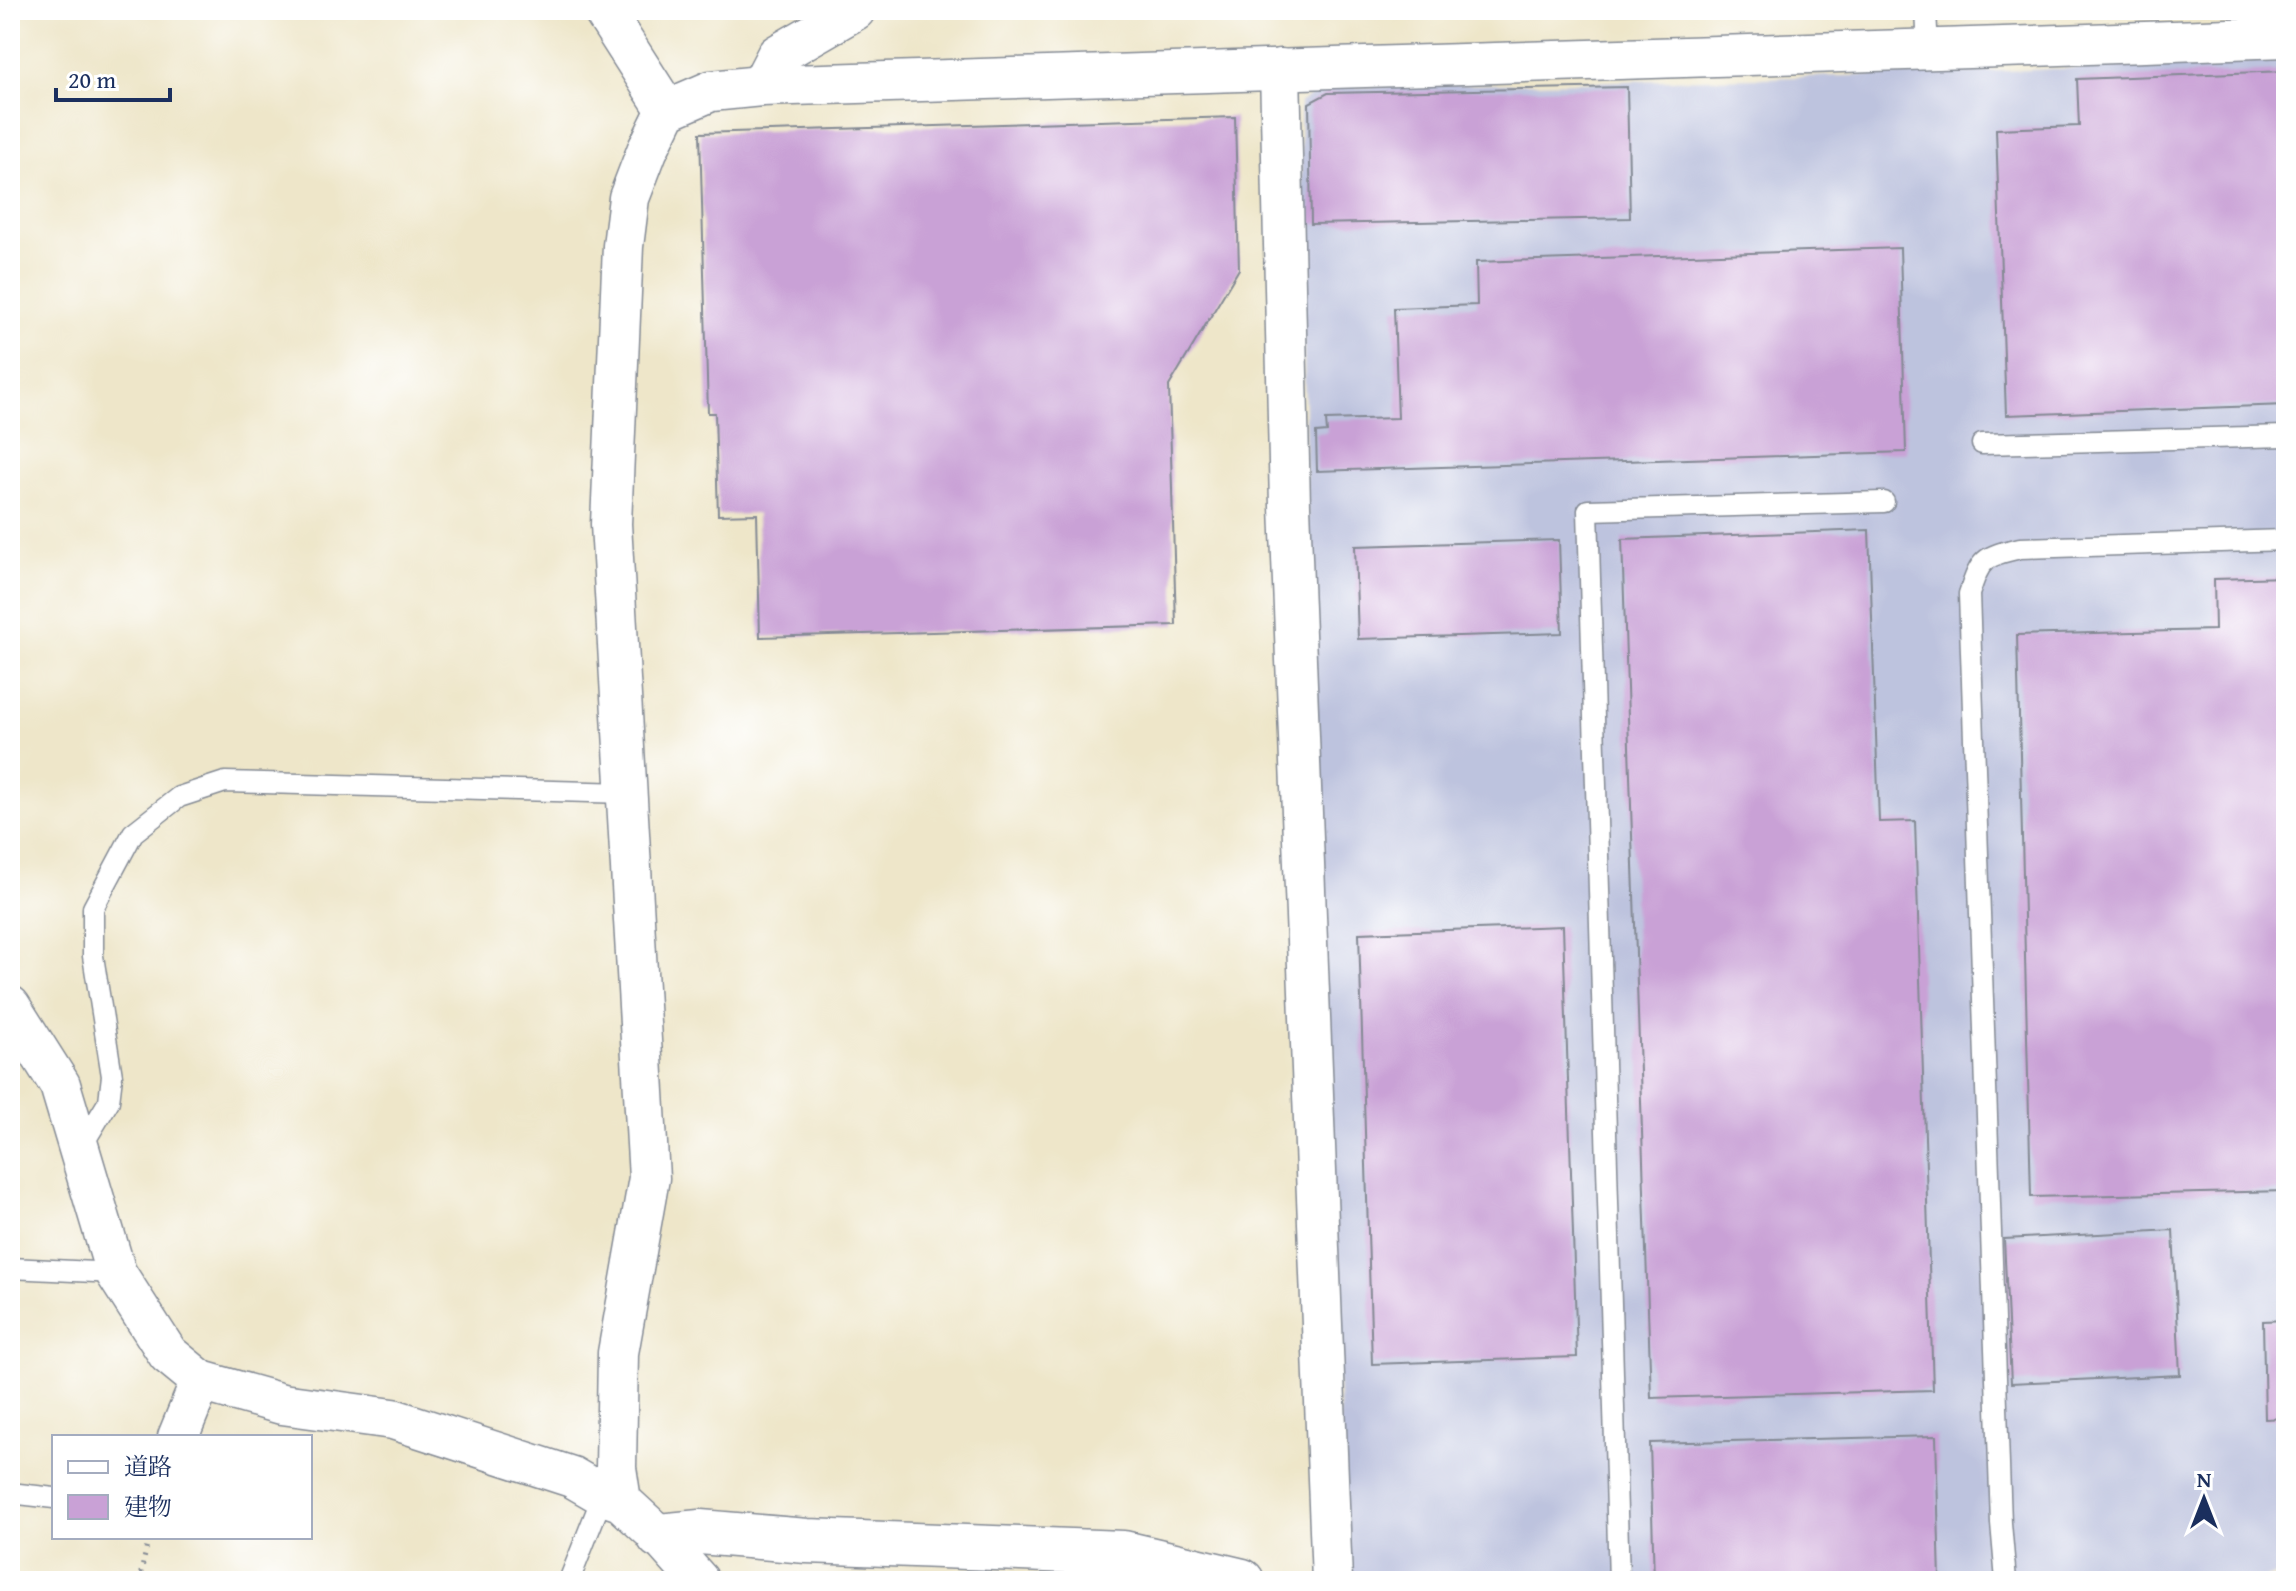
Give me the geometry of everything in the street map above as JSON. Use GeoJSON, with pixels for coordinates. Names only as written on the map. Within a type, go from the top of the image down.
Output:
{"type":"FeatureCollection","features":[{"type":"Feature","properties":{"kind":"street"},"geometry":{"type":"LineString","coordinates":[[603,10],[667,110]]}},
{"type":"Feature","properties":{"kind":"street"},"geometry":{"type":"LineString","coordinates":[[761,86],[777,55],[855,10]]}},
{"type":"Feature","properties":{"kind":"street"},"geometry":{"type":"LineString","coordinates":[[612,1498],[616,1468],[618,1353],[649,1178],[611,524],[623,246],[629,198],[667,110],[711,91],[761,86],[2286,37]]}},
{"type":"Feature","properties":{"kind":"street"},"geometry":{"type":"LineString","coordinates":[[1280,69],[1290,506],[1332,1581]]}},
{"type":"Feature","properties":{"kind":"street"},"geometry":{"type":"LineString","coordinates":[[10,1006],[60,1085],[116,1273],[168,1354],[201,1381],[282,1404],[393,1419],[572,1477],[612,1498],[659,1536],[699,1581]]}},
{"type":"Feature","properties":{"kind":"street"},"geometry":{"type":"LineString","coordinates":[[179,1435],[201,1381]]}},
{"type":"Feature","properties":{"kind":"street"},"geometry":{"type":"LineString","coordinates":[[659,1536],[700,1532],[807,1541],[1123,1553],[1242,1581]]}},
{"type":"Feature","properties":{"kind":"lane"},"geometry":{"type":"LineString","coordinates":[[1926,10],[1928,50]]}},
{"type":"Feature","properties":{"kind":"lane"},"geometry":{"type":"LineString","coordinates":[[1982,444],[2286,436]]}},
{"type":"Feature","properties":{"kind":"lane"},"geometry":{"type":"LineString","coordinates":[[1619,1581],[1588,510],[1884,502]]}},
{"type":"Feature","properties":{"kind":"lane"},"geometry":{"type":"LineString","coordinates":[[2006,1581],[2001,1523],[1969,594],[1978,568],[1994,555],[2020,548],[2286,540]]}},
{"type":"Feature","properties":{"kind":"lane"},"geometry":{"type":"LineString","coordinates":[[78,1152],[109,1101],[112,1076],[93,956],[93,908],[133,833],[179,797],[225,782],[627,793]]}},
{"type":"Feature","properties":{"kind":"lane"},"geometry":{"type":"LineString","coordinates":[[10,1268],[116,1273]]}},
{"type":"Feature","properties":{"kind":"lane"},"geometry":{"type":"LineString","coordinates":[[10,1493],[52,1498]]}},
{"type":"Feature","properties":{"kind":"lane"},"geometry":{"type":"LineString","coordinates":[[569,1581],[612,1498]]}},
{"type":"Feature","properties":{"kind":"path"},"geometry":{"type":"LineString","coordinates":[[139,1581],[149,1539]]}},
{"type":"Feature","properties":{"kind":"shaded area"},"geometry":{"type":"Polygon","coordinates":[[[2286,60],[2286,1572],[2256,1581],[1352,1581],[1345,1574],[1306,479],[1300,103],[1321,88],[1927,74],[2286,60]]]}},
{"type":"Feature","properties":{"kind":"building"},"geometry":{"type":"Polygon","coordinates":[[[2286,71],[2286,405],[2006,415],[1996,129],[2079,126],[2077,79],[2286,71]]]}},
{"type":"Feature","properties":{"kind":"building"},"geometry":{"type":"Polygon","coordinates":[[[1627,87],[1630,218],[1311,224],[1309,103],[1328,93],[1627,87]]]}},
{"type":"Feature","properties":{"kind":"building"},"geometry":{"type":"Polygon","coordinates":[[[1235,117],[1239,269],[1169,386],[1176,625],[760,637],[757,514],[718,515],[715,413],[708,413],[700,133],[1235,117]]]}},
{"type":"Feature","properties":{"kind":"building"},"geometry":{"type":"Polygon","coordinates":[[[1900,248],[1906,452],[1317,471],[1316,433],[1327,432],[1326,420],[1398,418],[1394,308],[1477,305],[1476,262],[1900,248]]]}},
{"type":"Feature","properties":{"kind":"building"},"geometry":{"type":"Polygon","coordinates":[[[1869,530],[1879,822],[1915,821],[1933,1390],[1651,1398],[1622,539],[1869,530]]]}},
{"type":"Feature","properties":{"kind":"building"},"geometry":{"type":"Polygon","coordinates":[[[1559,540],[1562,633],[1358,639],[1355,546],[1559,540]]]}},
{"type":"Feature","properties":{"kind":"building"},"geometry":{"type":"Polygon","coordinates":[[[2286,577],[2286,1191],[2031,1197],[2017,635],[2215,630],[2214,579],[2286,577]]]}},
{"type":"Feature","properties":{"kind":"building"},"geometry":{"type":"Polygon","coordinates":[[[1563,926],[1577,1357],[1372,1364],[1359,933],[1563,926]]]}},
{"type":"Feature","properties":{"kind":"building"},"geometry":{"type":"Polygon","coordinates":[[[2173,1230],[2180,1375],[2011,1383],[2004,1239],[2173,1230]]]}},
{"type":"Feature","properties":{"kind":"building"},"geometry":{"type":"Polygon","coordinates":[[[2286,1320],[2286,1418],[2265,1419],[2263,1321],[2286,1320]]]}},
{"type":"Feature","properties":{"kind":"building"},"geometry":{"type":"Polygon","coordinates":[[[1936,1436],[1940,1581],[1654,1581],[1650,1443],[1936,1436]]]}}]}
